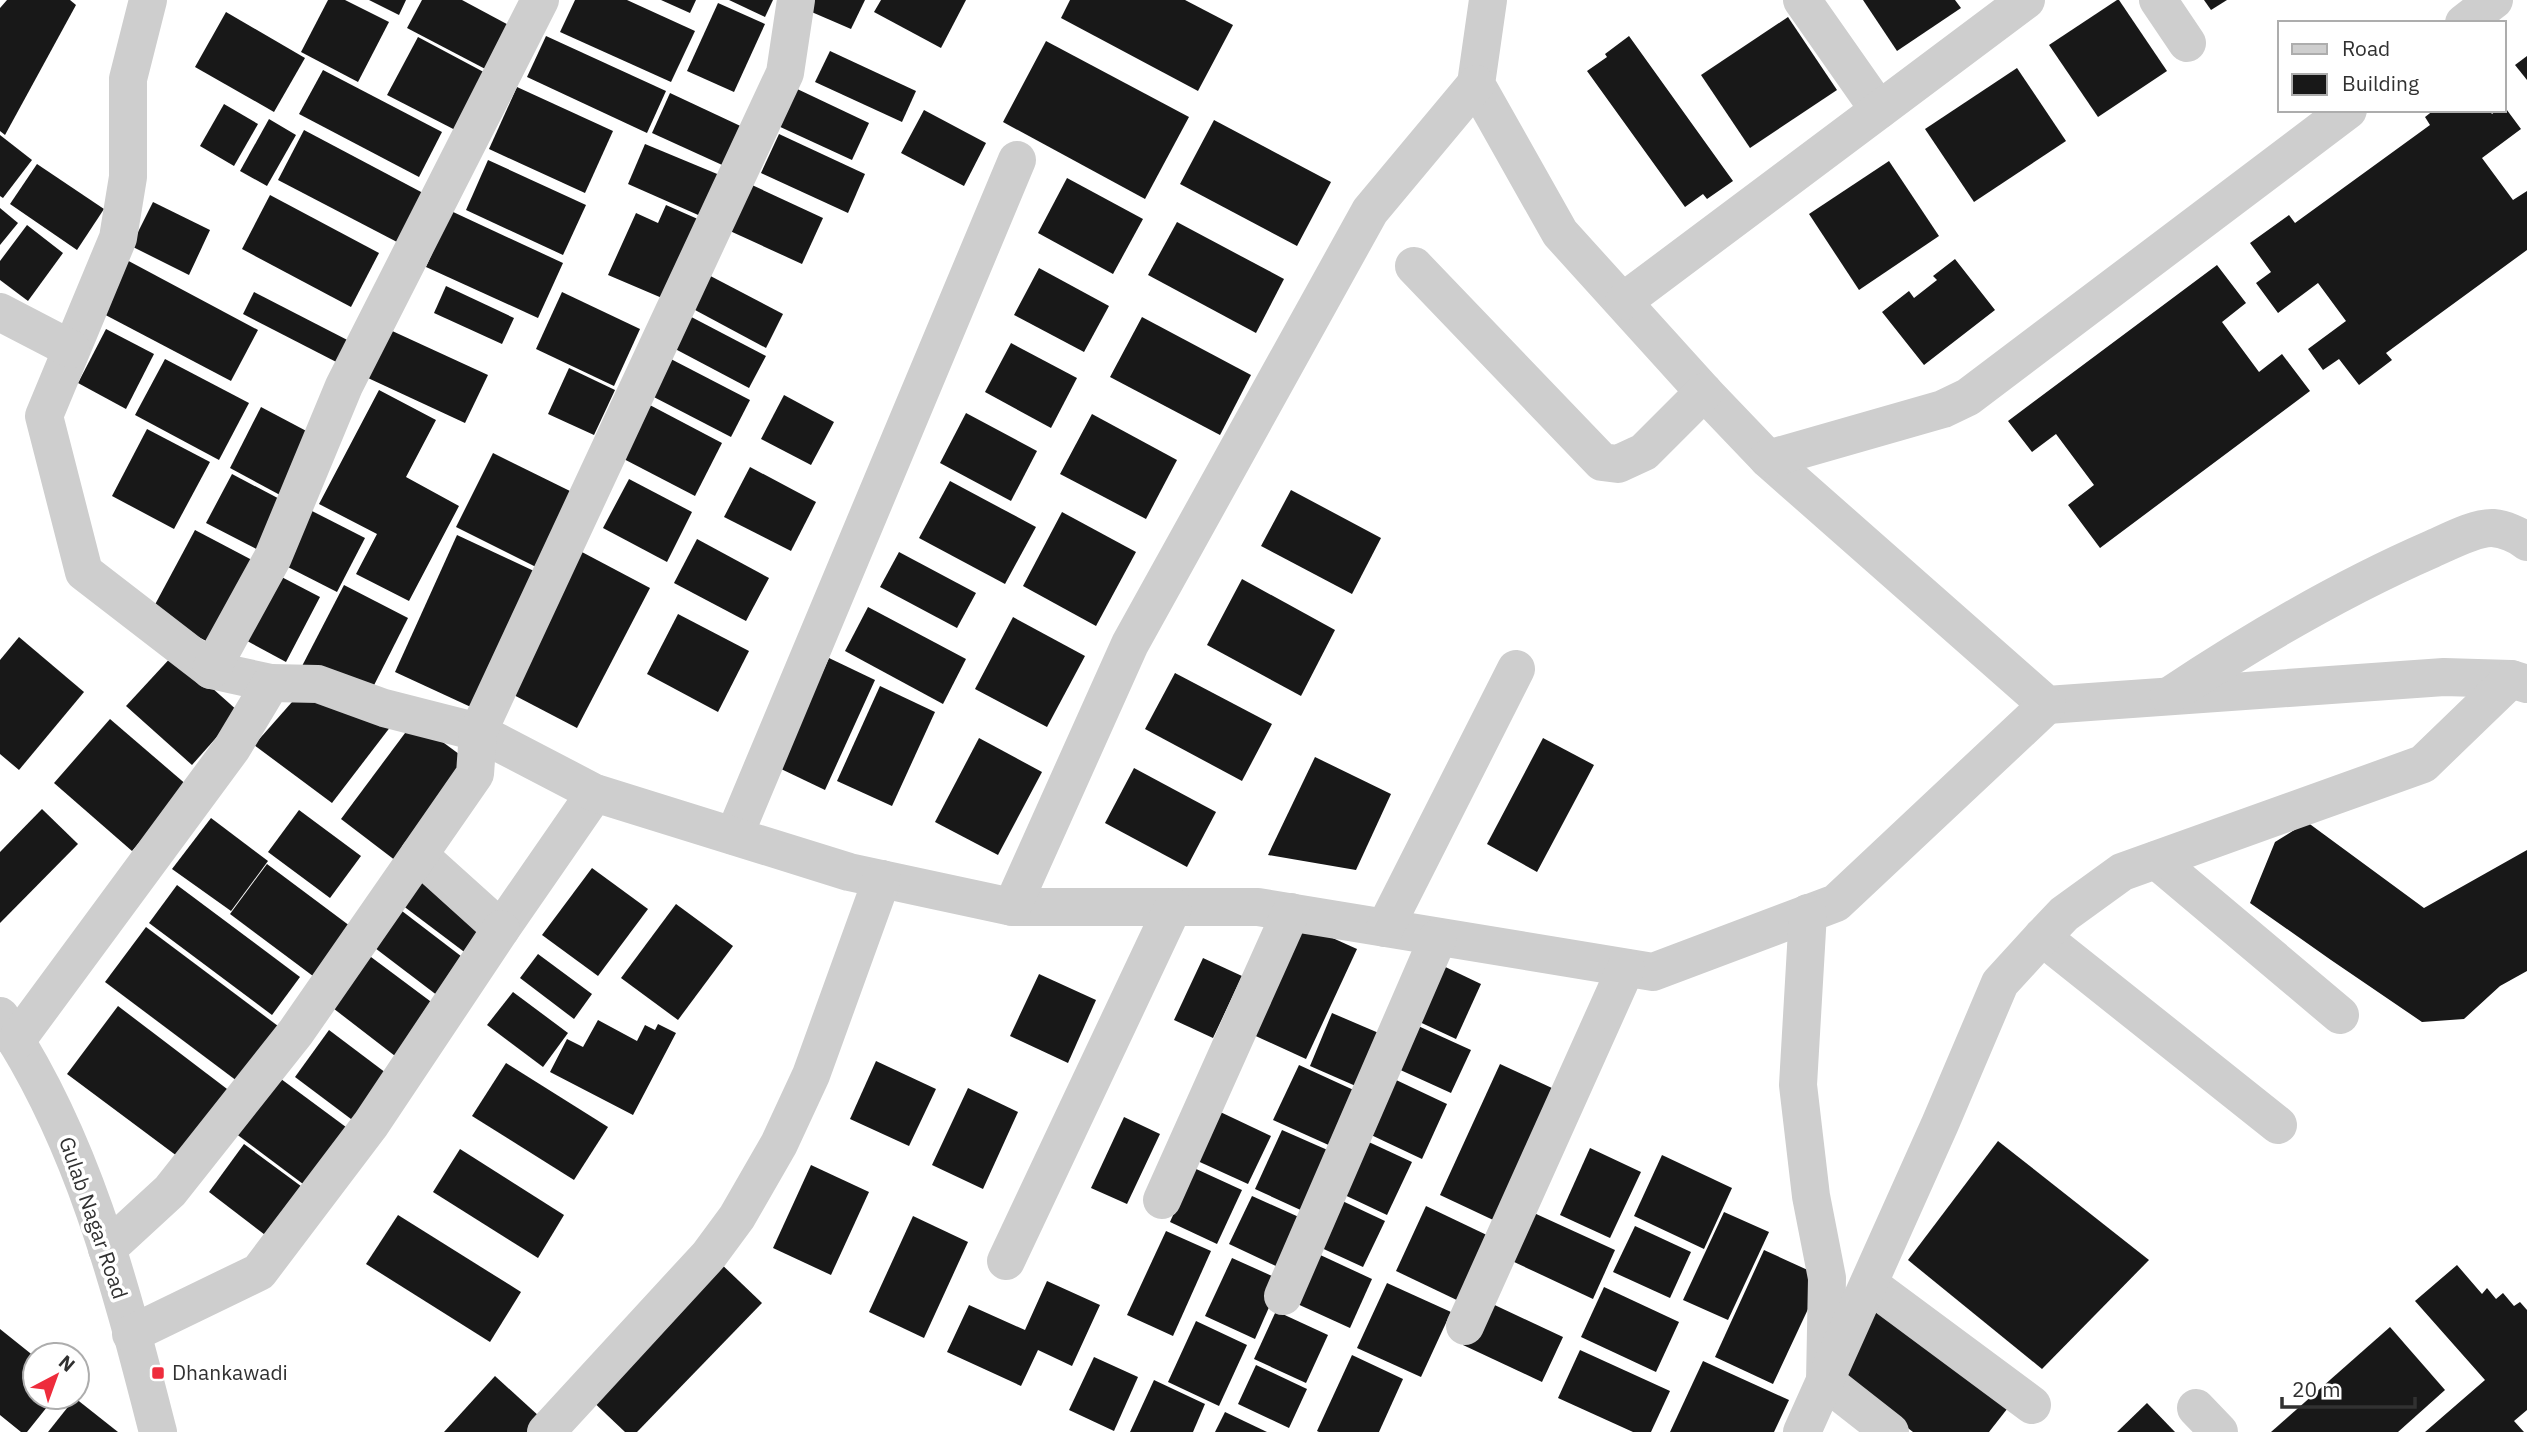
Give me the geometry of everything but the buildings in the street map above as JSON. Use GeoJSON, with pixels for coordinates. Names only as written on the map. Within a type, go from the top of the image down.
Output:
{"type":"FeatureCollection","features":[{"type":"Feature","properties":{"kind":"street"},"geometry":{"type":"LineString","coordinates":[[148,0],[128,79],[128,177],[118,237],[44,416],[84,572],[211,670],[271,683],[318,684],[384,708],[478,732],[595,793],[849,872],[1012,908],[1258,907],[1653,972],[1836,903],[2047,705],[2445,677],[2519,682]]}},
{"type":"Feature","properties":{"kind":"street"},"geometry":{"type":"LineString","coordinates":[[211,670],[273,557],[344,386],[540,0]]}},
{"type":"Feature","properties":{"kind":"street"},"geometry":{"type":"LineString","coordinates":[[107,1249],[170,1191],[296,1032],[475,774],[478,732],[785,73],[796,0]]}},
{"type":"Feature","properties":{"kind":"street"},"geometry":{"type":"LineString","coordinates":[[1012,908],[1130,644],[1370,211],[1476,84],[1488,0]]}},
{"type":"Feature","properties":{"kind":"street"},"geometry":{"type":"LineString","coordinates":[[1802,0],[1879,110]]}},
{"type":"Feature","properties":{"kind":"street"},"geometry":{"type":"LineString","coordinates":[[1624,301],[2026,0]]}},
{"type":"Feature","properties":{"kind":"street"},"geometry":{"type":"LineString","coordinates":[[2158,0],[2187,43]]}},
{"type":"Feature","properties":{"kind":"street"},"geometry":{"type":"LineString","coordinates":[[2466,21],[2494,0]]}},
{"type":"Feature","properties":{"kind":"street"},"geometry":{"type":"LineString","coordinates":[[1476,84],[1560,233],[1704,392],[1768,459],[2047,705]]}},
{"type":"Feature","properties":{"kind":"street"},"geometry":{"type":"LineString","coordinates":[[1768,459],[1943,409],[1968,397],[2345,112]]}},
{"type":"Feature","properties":{"kind":"street"},"geometry":{"type":"LineString","coordinates":[[734,836],[1017,160]]}},
{"type":"Feature","properties":{"kind":"street"},"geometry":{"type":"LineString","coordinates":[[1414,266],[1602,462],[1618,464],[1644,452],[1704,392]]}},
{"type":"Feature","properties":{"kind":"street"},"geometry":{"type":"LineString","coordinates":[[0,312],[71,349]]}},
{"type":"Feature","properties":{"kind":"street"},"geometry":{"type":"LineString","coordinates":[[2168,697],[2208,670],[2342,593],[2462,536],[2492,528],[2521,536],[2527,542]]}},
{"type":"Feature","properties":{"kind":"street"},"geometry":{"type":"LineString","coordinates":[[1385,928],[1516,669]]}},
{"type":"Feature","properties":{"kind":"street"},"geometry":{"type":"LineString","coordinates":[[1802,1432],[2000,983],[2042,937],[2064,914],[2122,872],[2423,764],[2519,682]]}},
{"type":"Feature","properties":{"kind":"street"},"geometry":{"type":"LineString","coordinates":[[8,1029],[232,748],[271,683]]}},
{"type":"Feature","properties":{"kind":"street"},"geometry":{"type":"LineString","coordinates":[[131,1334],[259,1272],[371,1124],[595,793]]}},
{"type":"Feature","properties":{"kind":"street"},"geometry":{"type":"LineString","coordinates":[[419,855],[501,929]]}},
{"type":"Feature","properties":{"kind":"street"},"geometry":{"type":"LineString","coordinates":[[2157,860],[2340,1015]]}},
{"type":"Feature","properties":{"kind":"street"},"geometry":{"type":"LineString","coordinates":[[546,1432],[709,1255],[737,1217],[779,1143],[811,1074],[882,879]]}},
{"type":"Feature","properties":{"kind":"street"},"geometry":{"type":"LineString","coordinates":[[1006,1261],[1173,907]]}},
{"type":"Feature","properties":{"kind":"street"},"geometry":{"type":"LineString","coordinates":[[1161,1200],[1291,912]]}},
{"type":"Feature","properties":{"kind":"street"},"geometry":{"type":"LineString","coordinates":[[1808,913],[1798,1085],[1811,1196],[1827,1278],[1825,1381]]}},
{"type":"Feature","properties":{"kind":"street"},"geometry":{"type":"LineString","coordinates":[[2042,937],[2278,1125]]}},
{"type":"Feature","properties":{"kind":"street"},"geometry":{"type":"LineString","coordinates":[[1283,1296],[1438,938]]}},
{"type":"Feature","properties":{"kind":"street"},"geometry":{"type":"LineString","coordinates":[[1465,1326],[1626,968]]}},
{"type":"Feature","properties":{"kind":"street","name":"Gulab Nagar Road"},"geometry":{"type":"LineString","coordinates":[[8,1029],[71,1144],[107,1249],[158,1432]]}},
{"type":"Feature","properties":{"kind":"street"},"geometry":{"type":"LineString","coordinates":[[1869,1284],[2032,1405]]}},
{"type":"Feature","properties":{"kind":"street"},"geometry":{"type":"LineString","coordinates":[[1825,1381],[1890,1432]]}},
{"type":"Feature","properties":{"kind":"place","name":"Dhankawadi"},"geometry":{"type":"Point","coordinates":[158,1373]}}]}
